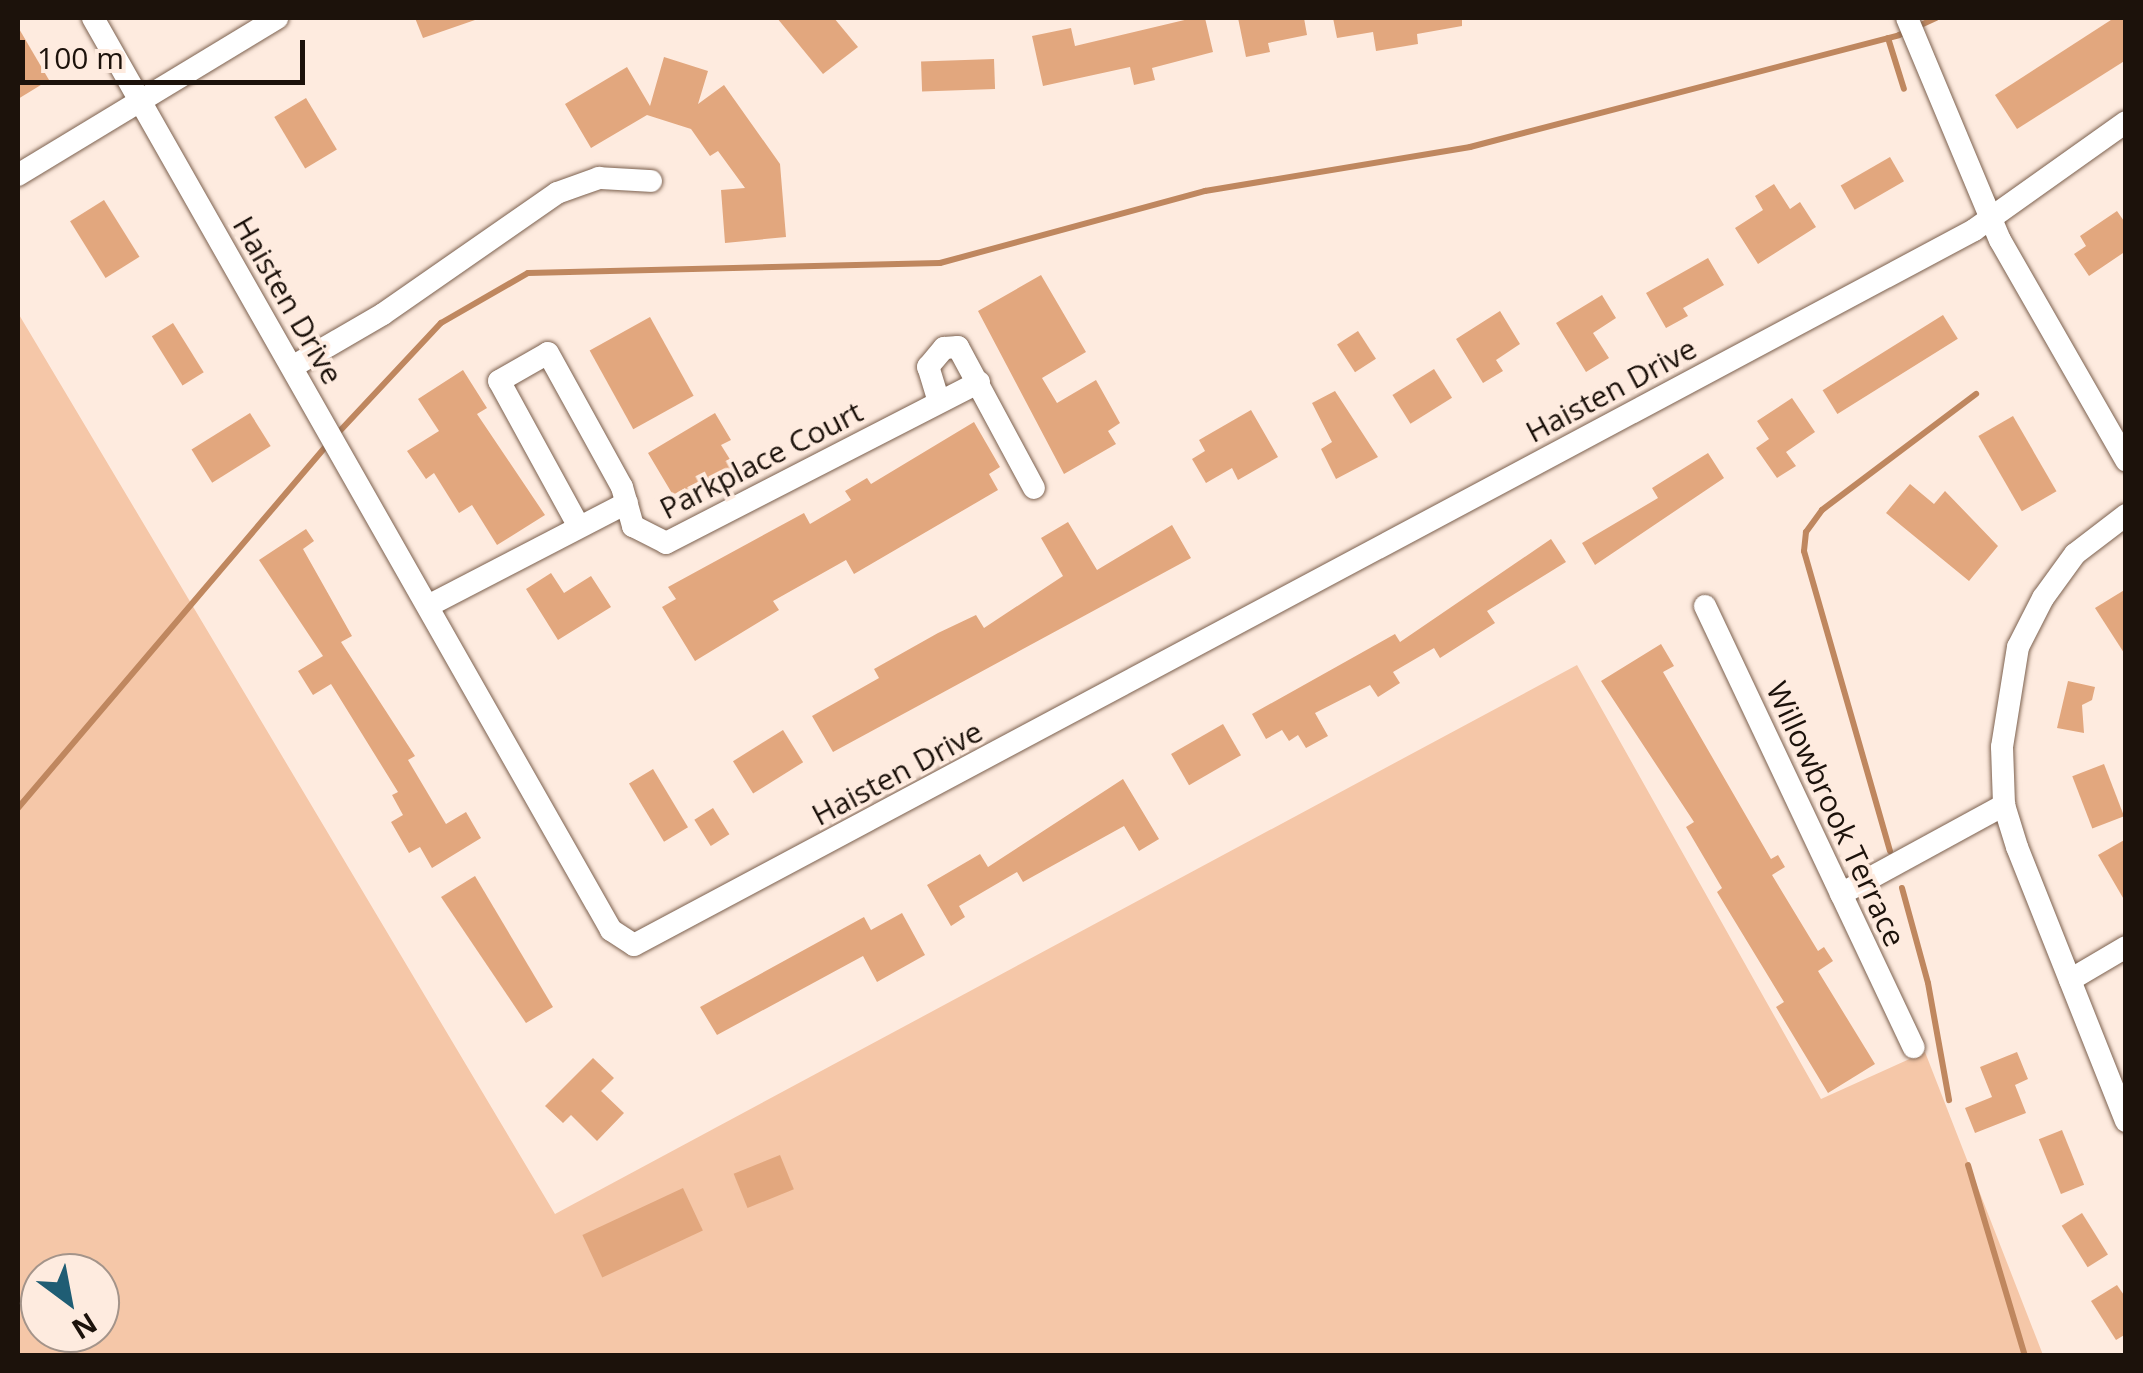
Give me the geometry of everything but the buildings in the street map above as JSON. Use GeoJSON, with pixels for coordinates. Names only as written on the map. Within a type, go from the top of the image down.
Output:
{"type":"FeatureCollection","features":[{"type":"Feature","properties":{"kind":"street","name":"Haisten Drive"},"geometry":{"type":"LineString","coordinates":[[93,18],[611,930],[626,944],[641,944],[1990,219],[2126,122]]}},
{"type":"Feature","properties":{"kind":"street"},"geometry":{"type":"LineString","coordinates":[[18,175],[277,18]]}},
{"type":"Feature","properties":{"kind":"street"},"geometry":{"type":"LineString","coordinates":[[1907,18],[1990,219],[2126,460]]}},
{"type":"Feature","properties":{"kind":"street"},"geometry":{"type":"LineString","coordinates":[[292,367],[383,314],[556,193],[599,178],[651,181]]}},
{"type":"Feature","properties":{"kind":"street"},"geometry":{"type":"LineString","coordinates":[[939,402],[928,367],[944,348],[958,346],[1034,488]]}},
{"type":"Feature","properties":{"kind":"street","name":"Parkplace Court"},"geometry":{"type":"LineString","coordinates":[[578,524],[499,381],[548,353],[627,503],[633,526],[648,539],[682,540],[979,382]]}},
{"type":"Feature","properties":{"kind":"street","name":"Parkplace Court"},"geometry":{"type":"LineString","coordinates":[[428,606],[578,524],[627,503]]}},
{"type":"Feature","properties":{"kind":"street"},"geometry":{"type":"LineString","coordinates":[[2126,515],[2067,564],[2018,647],[2004,714],[2004,804],[2126,1122]]}},
{"type":"Feature","properties":{"kind":"street","name":"Willowbrook Terrace"},"geometry":{"type":"LineString","coordinates":[[1705,606],[1913,1048]]}},
{"type":"Feature","properties":{"kind":"street"},"geometry":{"type":"LineString","coordinates":[[1841,894],[2004,804]]}},
{"type":"Feature","properties":{"kind":"street"},"geometry":{"type":"LineString","coordinates":[[2070,980],[2126,948]]}},
{"type":"Feature","properties":{"kind":"shaded area"},"geometry":{"type":"Polygon","coordinates":[[[18,313],[555,1214],[1577,665],[1821,1099],[1925,1052],[2043,1355],[18,1355],[18,313]]]}},
{"type":"Feature","properties":{"kind":"waterway"},"geometry":{"type":"LineString","coordinates":[[337,434],[441,323],[528,273],[940,263],[1205,191],[1470,147],[1899,35],[1936,18]]}},
{"type":"Feature","properties":{"kind":"waterway"},"geometry":{"type":"LineString","coordinates":[[1888,38],[1904,89]]}},
{"type":"Feature","properties":{"kind":"waterway"},"geometry":{"type":"LineString","coordinates":[[1890,851],[1804,551],[1806,532],[1822,510],[1976,394]]}},
{"type":"Feature","properties":{"kind":"waterway"},"geometry":{"type":"LineString","coordinates":[[18,808],[328,444]]}},
{"type":"Feature","properties":{"kind":"waterway"},"geometry":{"type":"LineString","coordinates":[[1902,888],[1928,983],[1949,1100]]}},
{"type":"Feature","properties":{"kind":"waterway"},"geometry":{"type":"LineString","coordinates":[[1968,1165],[2025,1356]]}}]}
